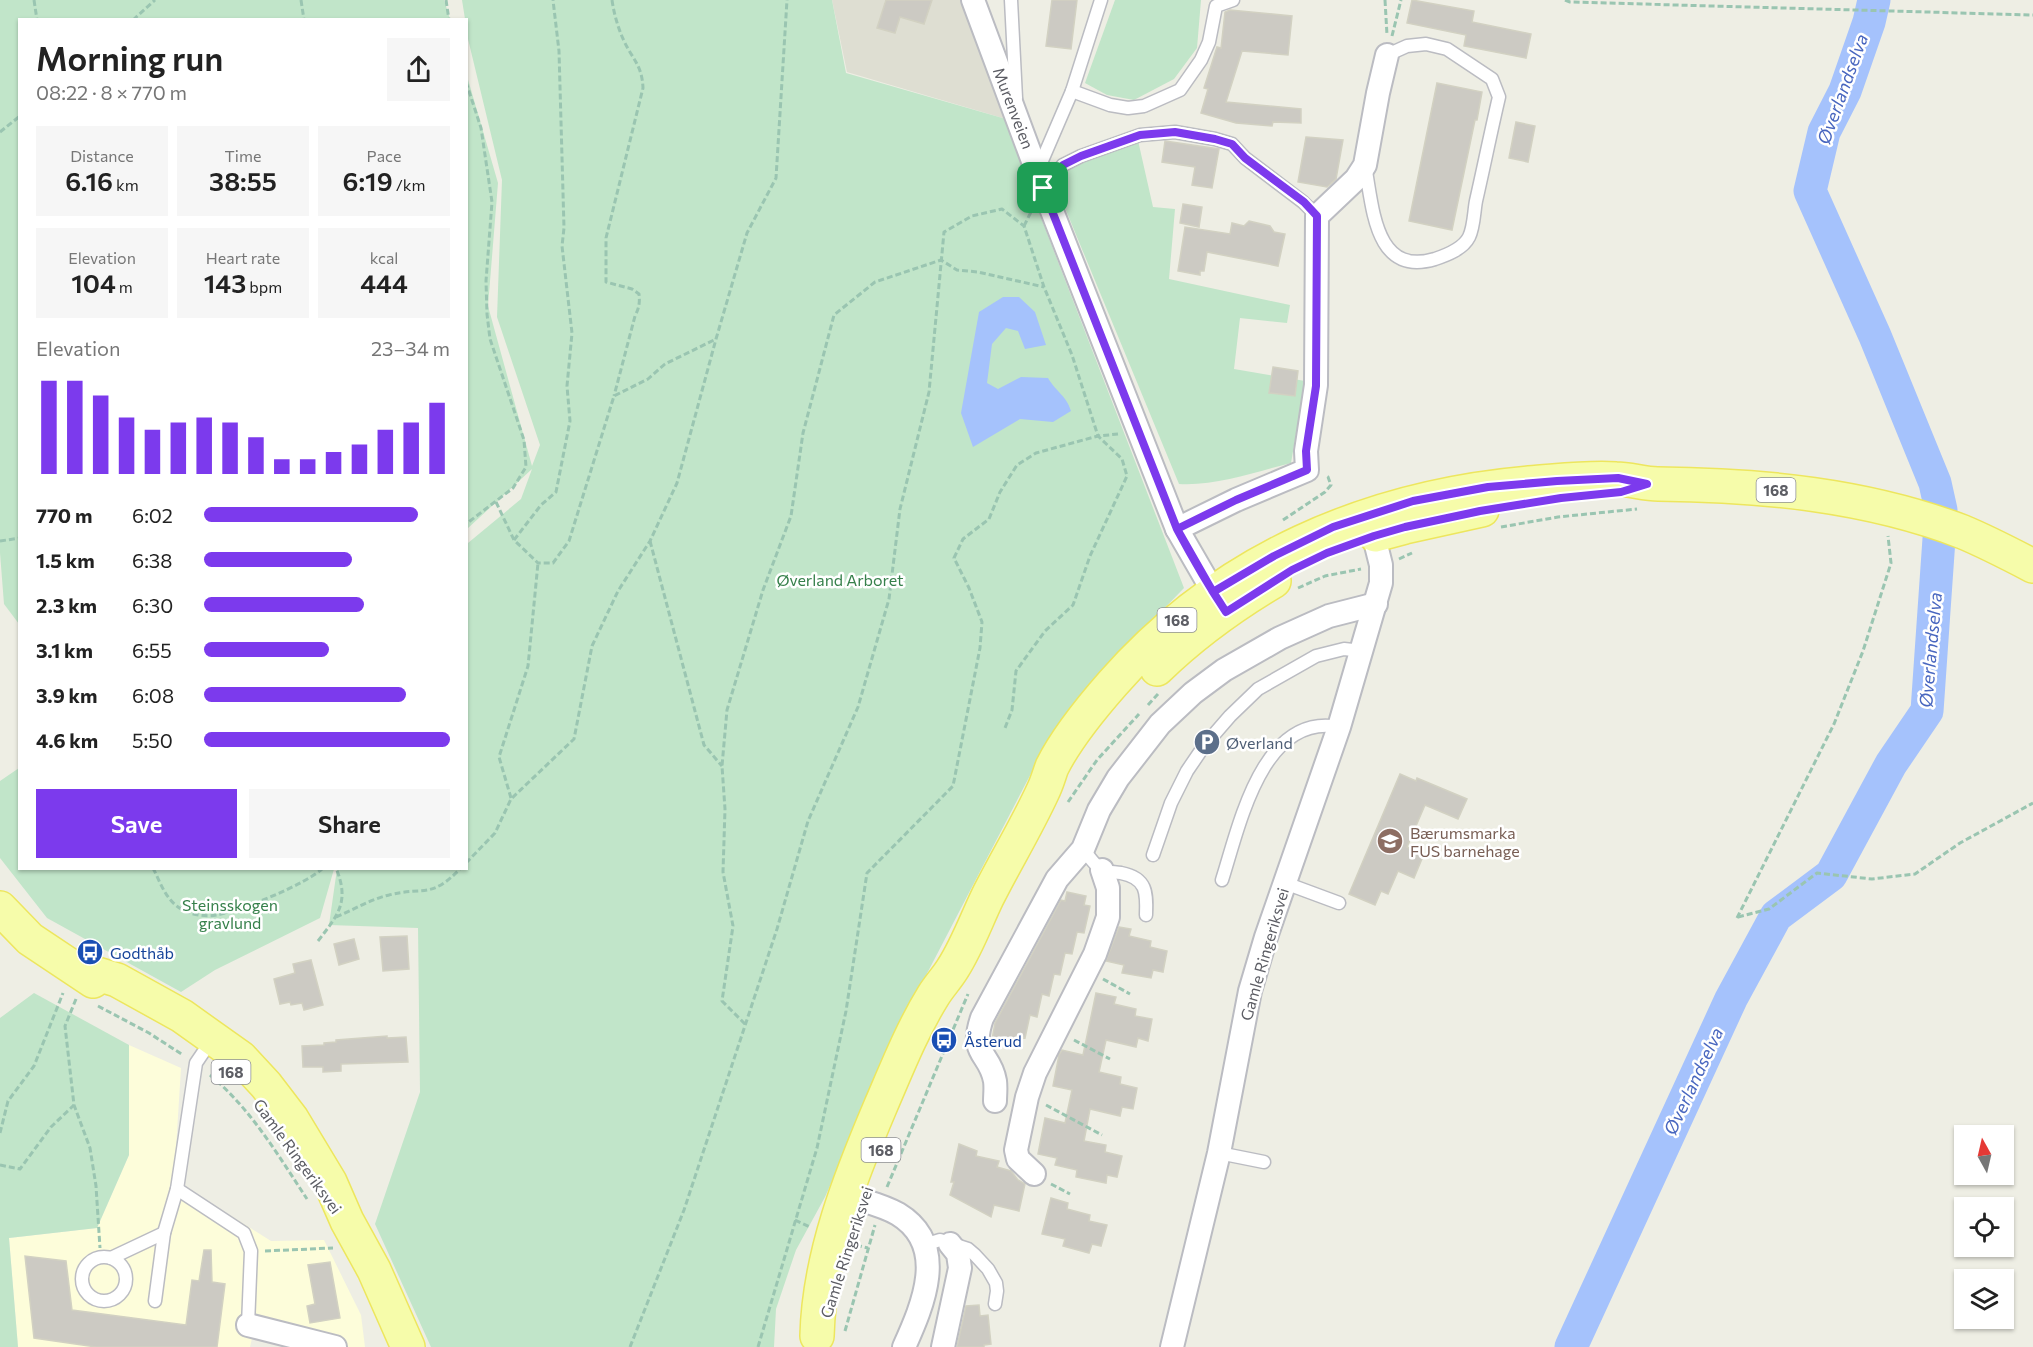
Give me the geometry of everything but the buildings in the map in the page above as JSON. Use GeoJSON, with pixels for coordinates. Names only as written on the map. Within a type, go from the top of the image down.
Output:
{"type":"FeatureCollection","features":[{"type":"Feature","properties":{"kind":"main road","name":"Gamle Ringeriksvei"},"geometry":{"type":"LineString","coordinates":[[825,1340],[818,1305],[822,1283],[832,1238],[863,1201],[858,1160],[902,1058],[934,994],[954,968],[995,882],[1044,790],[1065,772],[1099,729],[1187,641],[1219,602],[1299,543],[1333,527],[1374,538],[1413,501],[1488,487],[1618,478],[1645,496],[1722,486],[1797,493],[1854,502],[1896,522],[1963,532],[2033,566]]}},
{"type":"Feature","properties":{"kind":"main road","name":"Gamle Ringeriksvei"},"geometry":{"type":"LineString","coordinates":[[0,908],[73,984],[117,980],[182,1016],[205,1050],[241,1058],[266,1085],[292,1119],[330,1182],[337,1236],[374,1270],[408,1347]]}},
{"type":"Feature","properties":{"kind":"street","name":"Murenveien"},"geometry":{"type":"LineString","coordinates":[[973,0],[1040,179],[1177,529],[1219,602]]}},
{"type":"Feature","properties":{"kind":"street"},"geometry":{"type":"LineString","coordinates":[[1177,529],[1236,500],[1307,470],[1306,451],[1316,386],[1317,216],[1356,178],[1365,165],[1387,55]]}},
{"type":"Feature","properties":{"kind":"street","name":"Gamle Ringeriksvei"},"geometry":{"type":"LineString","coordinates":[[1172,1347],[1219,1153],[1250,991],[1266,937],[1339,727],[1382,583],[1374,538]]}},
{"type":"Feature","properties":{"kind":"street"},"geometry":{"type":"LineString","coordinates":[[995,1101],[995,1081],[977,1045],[977,1032],[981,1018],[1057,879],[1083,849],[1099,810],[1118,778],[1160,724],[1193,693],[1224,670],[1280,638],[1329,616],[1376,604]]}},
{"type":"Feature","properties":{"kind":"street"},"geometry":{"type":"LineString","coordinates":[[1034,1174],[1018,1159],[1016,1150],[1027,1097],[1035,1073],[1095,954],[1108,917],[1108,888],[1102,870]]}},
{"type":"Feature","properties":{"kind":"street"},"geometry":{"type":"LineString","coordinates":[[863,1201],[896,1212],[918,1234],[924,1245],[928,1262],[928,1277],[916,1320],[904,1347]]}},
{"type":"Feature","properties":{"kind":"street"},"geometry":{"type":"LineString","coordinates":[[943,1347],[960,1268],[958,1254],[950,1244]]}},
{"type":"Feature","properties":{"kind":"street"},"geometry":{"type":"LineString","coordinates":[[248,1325],[334,1347]]}},
{"type":"Feature","properties":{"kind":"lane"},"geometry":{"type":"LineString","coordinates":[[1011,0],[1018,120]]}},
{"type":"Feature","properties":{"kind":"lane"},"geometry":{"type":"LineString","coordinates":[[1040,179],[1072,91],[1101,0]]}},
{"type":"Feature","properties":{"kind":"lane"},"geometry":{"type":"LineString","coordinates":[[1072,91],[1110,105],[1128,108],[1143,106],[1180,90],[1201,60],[1209,42],[1216,6],[1233,0]]}},
{"type":"Feature","properties":{"kind":"lane"},"geometry":{"type":"LineString","coordinates":[[1365,165],[1381,240],[1391,253],[1407,261],[1428,261],[1451,254],[1469,237],[1499,97],[1492,79],[1447,49],[1426,44],[1407,45],[1387,55]]}},
{"type":"Feature","properties":{"kind":"lane"},"geometry":{"type":"LineString","coordinates":[[1040,179],[1081,156],[1140,135],[1175,132],[1232,144],[1245,158],[1304,202],[1317,216]]}},
{"type":"Feature","properties":{"kind":"lane"},"geometry":{"type":"LineString","coordinates":[[1153,855],[1171,803],[1187,771],[1204,746],[1230,716],[1258,689],[1316,656],[1344,649],[1362,651]]}},
{"type":"Feature","properties":{"kind":"lane"},"geometry":{"type":"LineString","coordinates":[[1222,880],[1244,809],[1256,778],[1268,761],[1281,746],[1300,732],[1326,724],[1339,727]]}},
{"type":"Feature","properties":{"kind":"lane"},"geometry":{"type":"LineString","coordinates":[[1083,849],[1102,870],[1125,874],[1137,879],[1144,886],[1147,896],[1146,915]]}},
{"type":"Feature","properties":{"kind":"lane"},"geometry":{"type":"LineString","coordinates":[[1285,883],[1340,903]]}},
{"type":"Feature","properties":{"kind":"lane"},"geometry":{"type":"LineString","coordinates":[[155,1301],[164,1233],[177,1189],[205,1050]]}},
{"type":"Feature","properties":{"kind":"lane"},"geometry":{"type":"LineString","coordinates":[[1219,1153],[1264,1162]]}},
{"type":"Feature","properties":{"kind":"lane"},"geometry":{"type":"LineString","coordinates":[[177,1189],[244,1233],[251,1251],[248,1325]]}},
{"type":"Feature","properties":{"kind":"lane"},"geometry":{"type":"LineString","coordinates":[[106,1258],[164,1233]]}},
{"type":"Feature","properties":{"kind":"lane"},"geometry":{"type":"LineString","coordinates":[[924,1245],[940,1240],[968,1249],[988,1269],[997,1287],[995,1304]]}},
{"type":"Feature","properties":{"kind":"path"},"geometry":{"type":"LineString","coordinates":[[34,0],[37,18]]}},
{"type":"Feature","properties":{"kind":"path"},"geometry":{"type":"LineString","coordinates":[[135,18],[154,0]]}},
{"type":"Feature","properties":{"kind":"path"},"geometry":{"type":"LineString","coordinates":[[301,0],[304,18]]}},
{"type":"Feature","properties":{"kind":"path"},"geometry":{"type":"LineString","coordinates":[[446,0],[448,18]]}},
{"type":"Feature","properties":{"kind":"path"},"geometry":{"type":"LineString","coordinates":[[514,540],[541,505],[556,492],[570,421],[567,386],[572,333],[562,246],[564,228],[559,51],[553,0]]}},
{"type":"Feature","properties":{"kind":"path"},"geometry":{"type":"LineString","coordinates":[[496,502],[514,540],[538,563],[553,563],[570,541],[639,309],[639,294],[632,289],[606,282],[606,238],[644,88],[642,74],[625,42],[612,0]]}},
{"type":"Feature","properties":{"kind":"path"},"geometry":{"type":"LineString","coordinates":[[468,861],[495,833],[511,799],[574,739],[592,646],[618,591],[650,542],[677,483],[747,233],[776,178],[787,0]]}},
{"type":"Feature","properties":{"kind":"path"},"geometry":{"type":"LineString","coordinates":[[1385,0],[1387,55]]}},
{"type":"Feature","properties":{"kind":"path"},"geometry":{"type":"LineString","coordinates":[[1387,55],[1401,0]]}},
{"type":"Feature","properties":{"kind":"path"},"geometry":{"type":"LineString","coordinates":[[1565,0],[1570,2],[2033,15]]}},
{"type":"Feature","properties":{"kind":"path"},"geometry":{"type":"LineString","coordinates":[[468,88],[481,128],[492,202],[486,281],[490,339],[524,440],[526,467],[513,488],[468,523]]}},
{"type":"Feature","properties":{"kind":"path"},"geometry":{"type":"LineString","coordinates":[[0,130],[18,117]]}},
{"type":"Feature","properties":{"kind":"path"},"geometry":{"type":"LineString","coordinates":[[630,1347],[684,1210],[777,929],[808,821],[858,707],[889,600],[900,509],[930,392],[944,232],[972,216],[1002,209],[1024,226],[1044,287],[1072,355],[1098,436],[1122,459],[1126,476],[1090,556],[1073,605],[1045,631],[1016,671],[1012,710],[1005,728]]}},
{"type":"Feature","properties":{"kind":"path"},"geometry":{"type":"LineString","coordinates":[[941,260],[957,270],[978,272],[1044,287]]}},
{"type":"Feature","properties":{"kind":"path"},"geometry":{"type":"LineString","coordinates":[[745,1024],[722,1001],[733,926],[723,872],[725,809],[722,766],[727,710],[764,590],[791,516],[803,433],[834,315],[875,282],[941,260]]}},
{"type":"Feature","properties":{"kind":"path"},"geometry":{"type":"LineString","coordinates":[[614,396],[648,379],[665,364],[716,339]]}},
{"type":"Feature","properties":{"kind":"path"},"geometry":{"type":"LineString","coordinates":[[758,1347],[817,1148],[846,1011],[867,873],[953,786],[980,648],[982,622],[954,558],[963,539],[989,519],[1000,492],[1017,465],[1036,453],[1098,436]]}},
{"type":"Feature","properties":{"kind":"path"},"geometry":{"type":"LineString","coordinates":[[1276,525],[1325,492],[1331,485],[1328,477],[1320,472],[1307,470]]}},
{"type":"Feature","properties":{"kind":"path"},"geometry":{"type":"LineString","coordinates":[[1494,528],[1558,517],[1645,496]]}},
{"type":"Feature","properties":{"kind":"path"},"geometry":{"type":"LineString","coordinates":[[1896,522],[1891,563],[1863,651],[1834,724],[1737,918],[1769,909],[1817,873],[1872,879],[1915,874],[1960,843],[2033,803]]}},
{"type":"Feature","properties":{"kind":"path"},"geometry":{"type":"LineString","coordinates":[[0,541],[18,538]]}},
{"type":"Feature","properties":{"kind":"path"},"geometry":{"type":"LineString","coordinates":[[1374,538],[1404,558],[1414,552]]}},
{"type":"Feature","properties":{"kind":"path"},"geometry":{"type":"LineString","coordinates":[[650,542],[704,745],[722,766]]}},
{"type":"Feature","properties":{"kind":"path"},"geometry":{"type":"LineString","coordinates":[[511,799],[499,757],[528,666],[538,563]]}},
{"type":"Feature","properties":{"kind":"path"},"geometry":{"type":"LineString","coordinates":[[154,870],[169,900],[183,911],[217,915],[285,890],[321,870]]}},
{"type":"Feature","properties":{"kind":"path"},"geometry":{"type":"LineString","coordinates":[[318,941],[336,917],[343,896],[342,883],[337,870]]}},
{"type":"Feature","properties":{"kind":"path"},"geometry":{"type":"LineString","coordinates":[[336,917],[388,895],[429,891],[447,883],[459,870]]}},
{"type":"Feature","properties":{"kind":"path"},"geometry":{"type":"LineString","coordinates":[[1088,969],[1130,994]]}},
{"type":"Feature","properties":{"kind":"path"},"geometry":{"type":"LineString","coordinates":[[73,984],[65,1026],[74,1105],[90,1148],[106,1258]]}},
{"type":"Feature","properties":{"kind":"path"},"geometry":{"type":"LineString","coordinates":[[0,1132],[8,1101],[34,1066],[73,984]]}},
{"type":"Feature","properties":{"kind":"path"},"geometry":{"type":"LineString","coordinates":[[1056,1031],[1110,1059]]}},
{"type":"Feature","properties":{"kind":"path"},"geometry":{"type":"LineString","coordinates":[[205,1050],[224,1086],[259,1126],[308,1200]]}},
{"type":"Feature","properties":{"kind":"path"},"geometry":{"type":"LineString","coordinates":[[1027,1097],[1050,1106],[1102,1135]]}},
{"type":"Feature","properties":{"kind":"path"},"geometry":{"type":"LineString","coordinates":[[0,1165],[20,1169],[51,1127],[74,1105]]}},
{"type":"Feature","properties":{"kind":"path"},"geometry":{"type":"LineString","coordinates":[[825,1340],[863,1201],[889,1182]]}},
{"type":"Feature","properties":{"kind":"path"},"geometry":{"type":"LineString","coordinates":[[251,1251],[337,1236]]}},
{"type":"Feature","properties":{"kind":"shaded area"},"geometry":{"type":"Polygon","coordinates":[[[832,0],[961,0],[1006,119],[847,72],[832,0]]]}},
{"type":"Feature","properties":{"kind":"shaded area"},"geometry":{"type":"Polygon","coordinates":[[[129,1045],[181,1068],[174,1180],[271,1241],[324,1240],[361,1315],[365,1347],[337,1347],[253,1334],[250,1347],[18,1347],[9,1238],[97,1228],[129,1155],[129,1045]]]}},
{"type":"Feature","properties":{"kind":"green space"},"geometry":{"type":"Polygon","coordinates":[[[0,0],[444,0],[450,18],[18,18],[18,623],[4,604],[0,553],[0,0]]]}},
{"type":"Feature","properties":{"kind":"green space","name":"Øverland Arboret"},"geometry":{"type":"Polygon","coordinates":[[[462,0],[832,0],[846,73],[1006,119],[1038,170],[1023,171],[1184,588],[1118,656],[1050,737],[908,1010],[825,1197],[796,1250],[776,1309],[774,1347],[431,1347],[375,1224],[420,1092],[418,928],[329,925],[337,870],[468,870],[468,543],[521,499],[532,469],[468,528],[468,79],[498,183],[488,306],[532,466],[540,445],[497,317],[502,180],[468,39],[468,18],[465,18],[462,0]]]}},
{"type":"Feature","properties":{"kind":"green space"},"geometry":{"type":"Polygon","coordinates":[[[1115,0],[1201,0],[1197,48],[1174,79],[1134,100],[1107,95],[1085,83],[1115,0]]]}},
{"type":"Feature","properties":{"kind":"green space"},"geometry":{"type":"Polygon","coordinates":[[[1137,136],[1153,207],[1175,209],[1169,279],[1290,305],[1287,323],[1240,318],[1234,369],[1305,381],[1291,463],[1222,481],[1179,484],[1058,191],[1068,169],[1137,136]]]}},
{"type":"Feature","properties":{"kind":"green space","name":"Steinsskogen gravlund"},"geometry":{"type":"Polygon","coordinates":[[[18,769],[18,870],[334,870],[320,918],[215,970],[181,992],[47,918],[0,858],[0,781],[18,769]]]}},
{"type":"Feature","properties":{"kind":"green space"},"geometry":{"type":"Polygon","coordinates":[[[34,993],[129,1045],[129,1155],[97,1228],[9,1238],[18,1347],[0,1347],[0,1018],[34,993]]]}},
{"type":"Feature","properties":{"kind":"water"},"geometry":{"type":"Polygon","coordinates":[[[1003,297],[1019,297],[1035,312],[1046,345],[1025,349],[1018,331],[1006,328],[992,344],[987,383],[998,389],[1021,377],[1048,378],[1067,401],[1071,411],[1053,422],[1020,419],[973,447],[961,413],[979,312],[1003,297]]]}},
{"type":"Feature","properties":{"kind":"waterway","name":"Øverlandselva"},"geometry":{"type":"LineString","coordinates":[[1571,1347],[1731,999],[1776,916],[1831,875],[1891,764],[1927,711],[1941,510],[1935,483],[1875,336],[1810,191],[1824,132],[1845,91],[1869,22],[1874,0]]}},
{"type":"Feature","properties":{"kind":"place","name":"Øverland"},"geometry":{"type":"Point","coordinates":[1207,742]}},
{"type":"Feature","properties":{"kind":"place","name":"Bærumsmarka FUS barnehage"},"geometry":{"type":"Point","coordinates":[1390,841]}},
{"type":"Feature","properties":{"kind":"place","name":"Godthåb"},"geometry":{"type":"Point","coordinates":[90,952]}},
{"type":"Feature","properties":{"kind":"place","name":"Åsterud"},"geometry":{"type":"Point","coordinates":[944,1040]}},
{"type":"Feature","properties":{"kind":"route"},"geometry":{"type":"LineString","coordinates":[[1043,188],[1063,165],[1081,156],[1140,135],[1175,132],[1232,144],[1245,158],[1304,202],[1317,216],[1316,386],[1306,451],[1307,470],[1236,500],[1177,529],[1213,592],[1274,556],[1333,527],[1413,501],[1488,487],[1557,481],[1618,478],[1647,484],[1621,492],[1561,498],[1480,511],[1374,536],[1327,553],[1292,570],[1226,612],[1213,592],[1195,562],[1177,529],[1043,188]]}}]}
